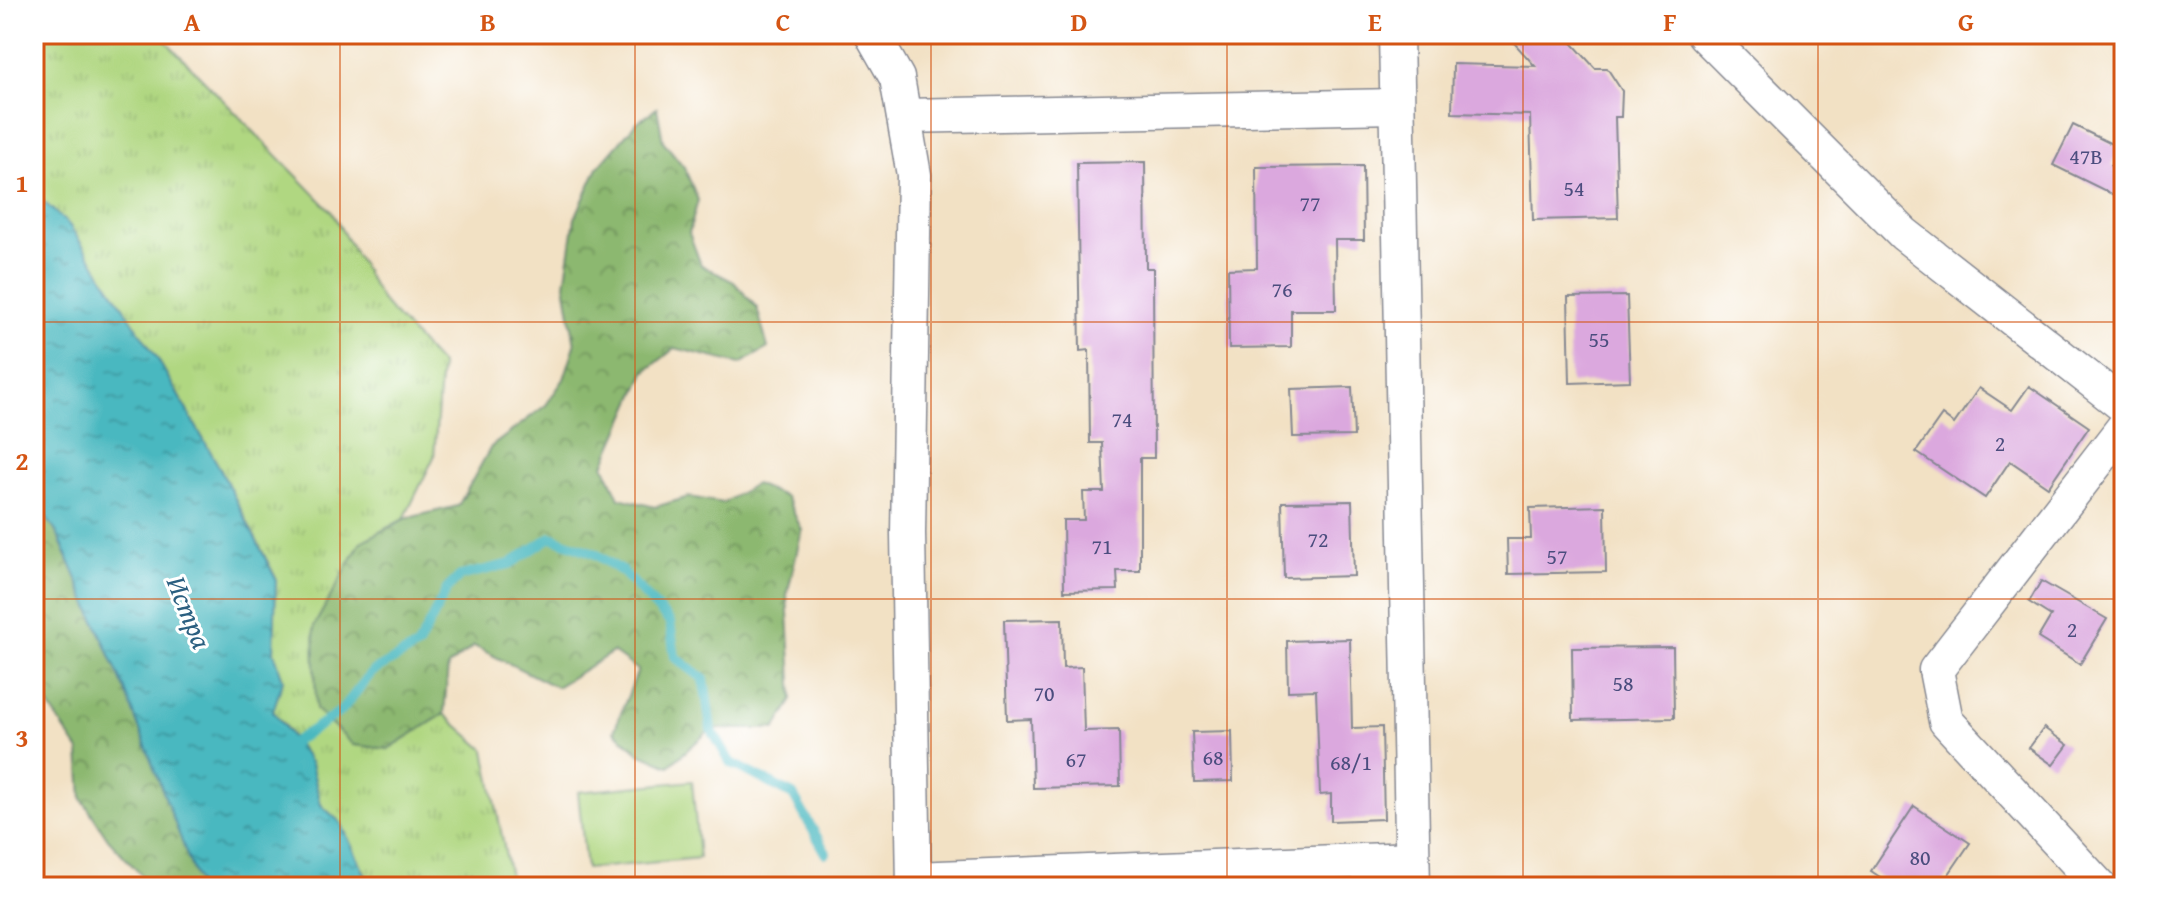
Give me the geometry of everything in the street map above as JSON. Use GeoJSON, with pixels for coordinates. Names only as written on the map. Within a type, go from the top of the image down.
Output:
{"type":"FeatureCollection","features":[{"type":"Feature","properties":{"kind":"street"},"geometry":{"type":"LineString","coordinates":[[872,34],[897,78],[914,175],[908,533],[914,883],[1412,873],[1396,34]]}},
{"type":"Feature","properties":{"kind":"street"},"geometry":{"type":"LineString","coordinates":[[1704,34],[1904,234],[2124,406]]}},
{"type":"Feature","properties":{"kind":"street"},"geometry":{"type":"LineString","coordinates":[[904,116],[1397,106]]}},
{"type":"Feature","properties":{"kind":"street"},"geometry":{"type":"LineString","coordinates":[[2100,887],[1946,721],[1936,670],[2124,427]]}},
{"type":"Feature","properties":{"kind":"green space"},"geometry":{"type":"Polygon","coordinates":[[[34,34],[159,34],[331,211],[382,301],[441,365],[434,457],[404,519],[361,542],[388,749],[444,714],[485,750],[512,887],[371,887],[341,823],[321,805],[311,764],[272,711],[283,680],[274,652],[276,578],[218,465],[157,358],[69,225],[34,193],[34,34]]]}},
{"type":"Feature","properties":{"kind":"green space"},"geometry":{"type":"Polygon","coordinates":[[[657,108],[663,141],[684,167],[698,200],[689,233],[701,265],[734,282],[757,308],[768,348],[740,364],[675,348],[645,372],[604,465],[619,498],[655,507],[689,497],[723,503],[755,484],[786,497],[802,530],[787,595],[793,700],[775,729],[711,729],[669,766],[639,753],[614,731],[638,670],[613,652],[556,687],[474,646],[448,666],[444,714],[388,749],[353,745],[316,709],[314,626],[361,542],[404,519],[458,506],[491,447],[546,405],[564,379],[575,345],[565,284],[575,218],[598,167],[636,123],[657,108]]]}},
{"type":"Feature","properties":{"kind":"green space"},"geometry":{"type":"Polygon","coordinates":[[[34,499],[57,533],[123,685],[198,884],[161,887],[141,875],[108,839],[82,799],[79,751],[34,683],[34,499]]]}},
{"type":"Feature","properties":{"kind":"green space"},"geometry":{"type":"Polygon","coordinates":[[[692,781],[699,858],[586,869],[578,792],[692,781]]]}},
{"type":"Feature","properties":{"kind":"water","name":"Истра"},"geometry":{"type":"Polygon","coordinates":[[[34,193],[69,225],[157,358],[218,465],[276,579],[274,652],[283,680],[273,711],[311,764],[321,805],[341,823],[371,887],[199,887],[123,685],[57,533],[34,499],[34,193]]]}},
{"type":"Feature","properties":{"kind":"building"},"geometry":{"type":"Polygon","coordinates":[[[1506,34],[1564,34],[1595,68],[1607,68],[1622,91],[1621,117],[1615,117],[1618,218],[1533,220],[1530,115],[1452,113],[1453,64],[1535,66],[1506,34]]]}},
{"type":"Feature","properties":{"kind":"building"},"geometry":{"type":"Polygon","coordinates":[[[2073,125],[2120,148],[2111,166],[2124,173],[2124,200],[2053,165],[2073,125]]]}},
{"type":"Feature","properties":{"kind":"building"},"geometry":{"type":"Polygon","coordinates":[[[1145,162],[1146,268],[1153,268],[1154,458],[1140,458],[1140,571],[1117,571],[1118,590],[1064,591],[1063,520],[1084,520],[1083,492],[1104,492],[1102,443],[1090,443],[1089,350],[1080,351],[1077,163],[1145,162]]]}},
{"type":"Feature","properties":{"kind":"building"},"geometry":{"type":"Polygon","coordinates":[[[1363,166],[1364,240],[1335,240],[1336,310],[1291,310],[1291,347],[1229,348],[1228,269],[1257,268],[1256,167],[1363,166]]]}},
{"type":"Feature","properties":{"kind":"building"},"geometry":{"type":"Polygon","coordinates":[[[1627,296],[1630,381],[1570,383],[1568,297],[1627,296]]]}},
{"type":"Feature","properties":{"kind":"building"},"geometry":{"type":"Polygon","coordinates":[[[2029,386],[2089,427],[2048,487],[2010,461],[1985,498],[1916,452],[1942,415],[1954,424],[1979,388],[2012,410],[2029,386]]]}},
{"type":"Feature","properties":{"kind":"building"},"geometry":{"type":"Polygon","coordinates":[[[1352,387],[1354,436],[1293,437],[1291,389],[1352,387]]]}},
{"type":"Feature","properties":{"kind":"building"},"geometry":{"type":"Polygon","coordinates":[[[1352,501],[1354,576],[1284,578],[1282,502],[1352,501]]]}},
{"type":"Feature","properties":{"kind":"building"},"geometry":{"type":"Polygon","coordinates":[[[1605,506],[1606,572],[1508,574],[1507,539],[1531,539],[1530,508],[1605,506]]]}},
{"type":"Feature","properties":{"kind":"building"},"geometry":{"type":"Polygon","coordinates":[[[2041,581],[2107,619],[2080,664],[2038,638],[2051,616],[2029,602],[2041,581]]]}},
{"type":"Feature","properties":{"kind":"building"},"geometry":{"type":"Polygon","coordinates":[[[1062,619],[1063,668],[1082,667],[1084,731],[1119,730],[1120,786],[1033,788],[1031,719],[1007,720],[1004,620],[1062,619]]]}},
{"type":"Feature","properties":{"kind":"building"},"geometry":{"type":"Polygon","coordinates":[[[1350,639],[1352,728],[1382,727],[1384,819],[1331,821],[1331,794],[1320,795],[1316,690],[1288,691],[1287,641],[1350,639]]]}},
{"type":"Feature","properties":{"kind":"building"},"geometry":{"type":"Polygon","coordinates":[[[1673,647],[1674,718],[1573,720],[1572,648],[1673,647]]]}},
{"type":"Feature","properties":{"kind":"building"},"geometry":{"type":"Polygon","coordinates":[[[2044,728],[2068,745],[2053,765],[2029,748],[2044,728]]]}},
{"type":"Feature","properties":{"kind":"building"},"geometry":{"type":"Polygon","coordinates":[[[1232,731],[1233,781],[1194,782],[1192,732],[1232,731]]]}},
{"type":"Feature","properties":{"kind":"building"},"geometry":{"type":"Polygon","coordinates":[[[1914,806],[1970,843],[1940,887],[1895,887],[1871,871],[1914,806]]]}},
{"type":"Feature","properties":{"kind":"waterway"},"geometry":{"type":"LineString","coordinates":[[289,753],[294,742],[341,711],[372,672],[418,646],[447,589],[460,576],[510,564],[551,537],[594,553],[623,572],[670,622],[675,657],[704,679],[711,729],[730,762],[793,795],[826,853]]}}]}
